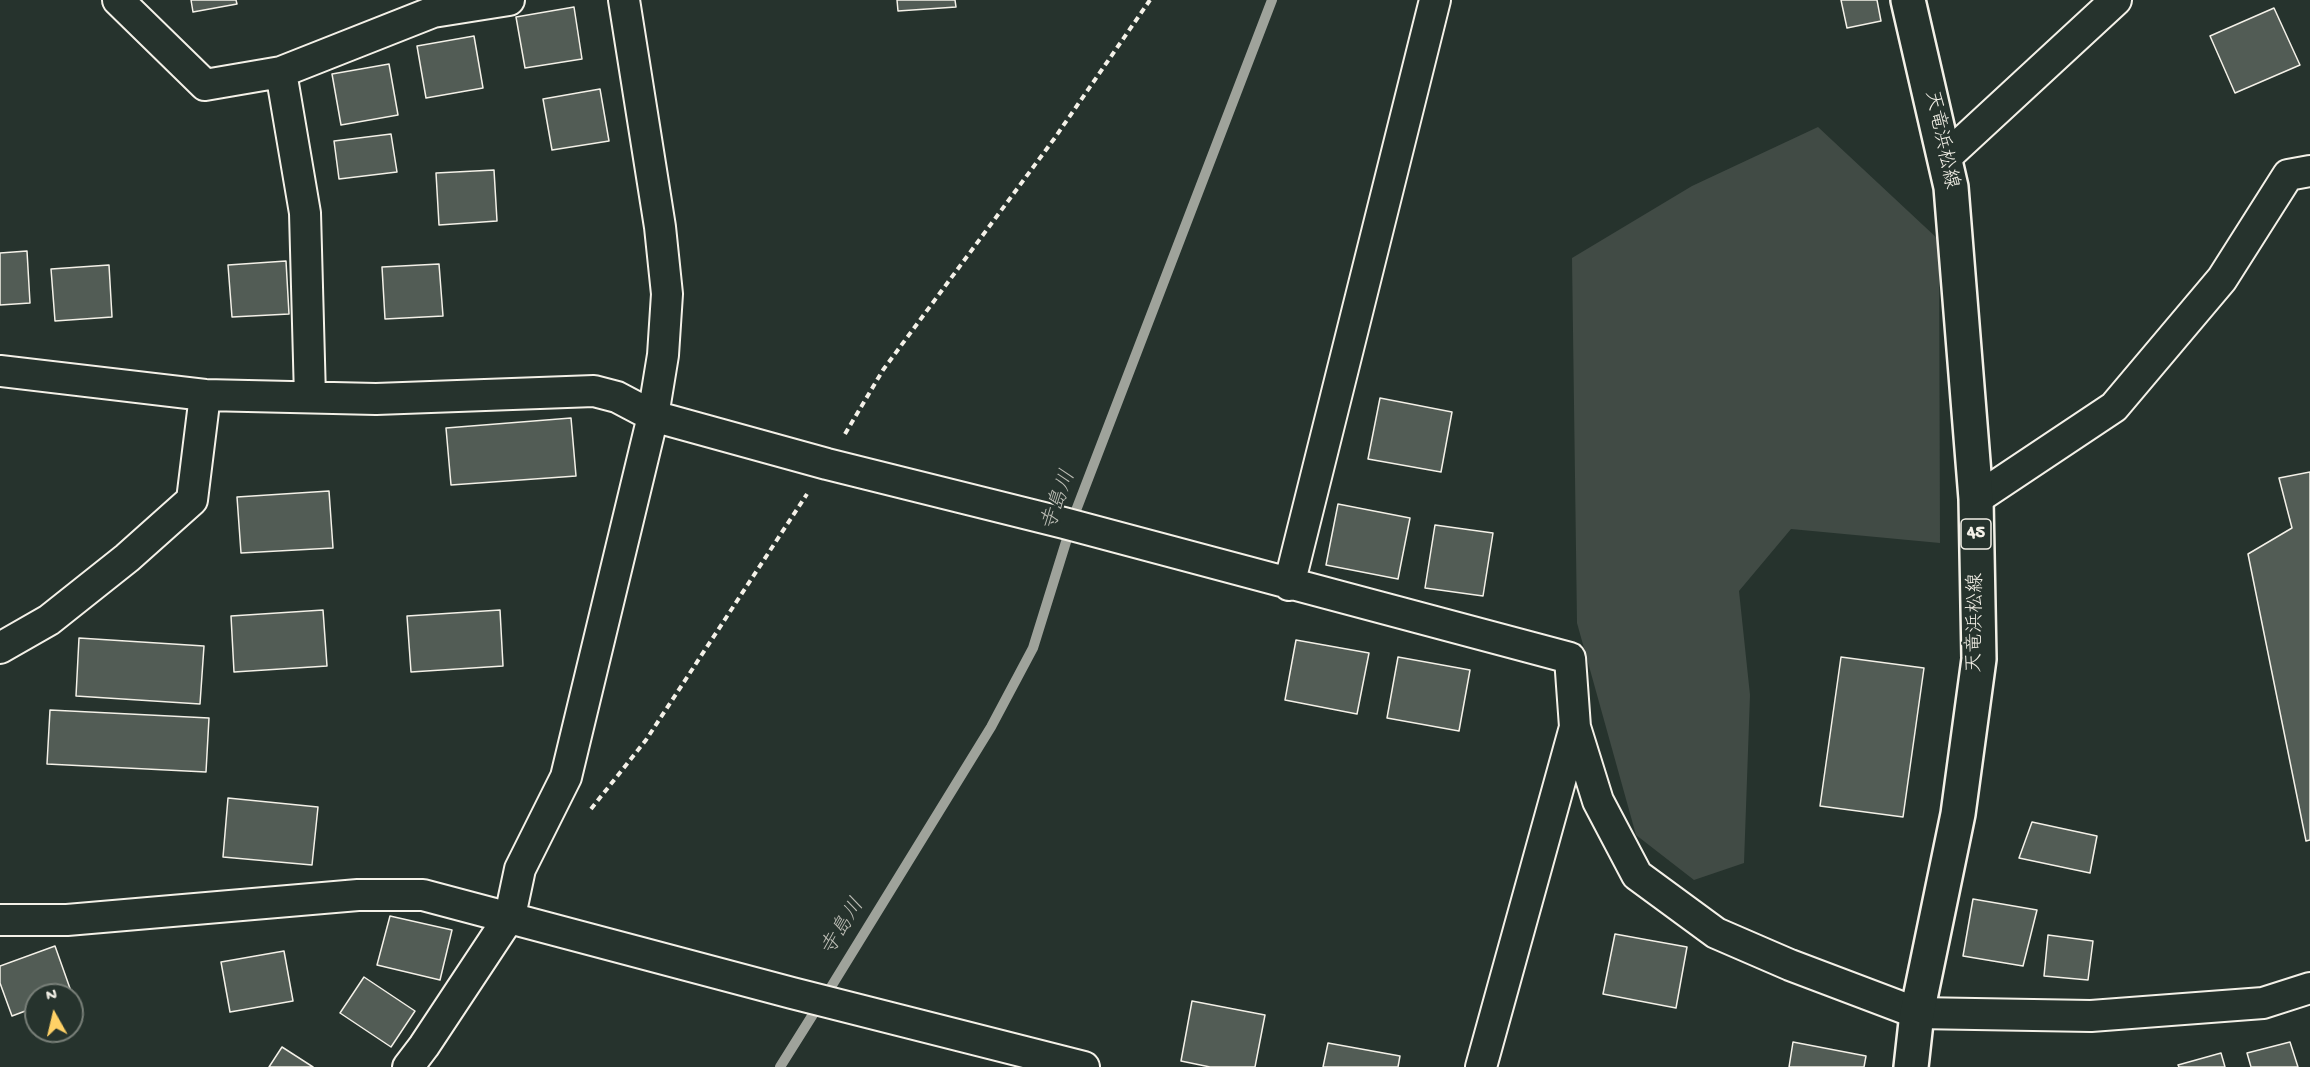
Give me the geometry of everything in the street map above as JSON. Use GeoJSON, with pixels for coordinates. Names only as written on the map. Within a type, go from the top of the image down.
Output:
{"type":"FeatureCollection","features":[{"type":"Feature","properties":{"kind":"main road","name":"天竜浜松線"},"geometry":{"type":"LineString","coordinates":[[1908,0],[1951,187],[1976,499],[1979,659],[1958,814],[1917,1013],[1911,1067]]}},
{"type":"Feature","properties":{"kind":"street"},"geometry":{"type":"LineString","coordinates":[[118,0],[205,85],[280,72],[433,12],[509,0]]}},
{"type":"Feature","properties":{"kind":"street"},"geometry":{"type":"LineString","coordinates":[[408,1067],[510,916],[520,869],[566,777],[653,416],[663,356],[666,294],[660,227],[624,0]]}},
{"type":"Feature","properties":{"kind":"street"},"geometry":{"type":"LineString","coordinates":[[1289,585],[1435,0]]}},
{"type":"Feature","properties":{"kind":"street"},"geometry":{"type":"LineString","coordinates":[[1945,158],[2116,0]]}},
{"type":"Feature","properties":{"kind":"street"},"geometry":{"type":"LineString","coordinates":[[280,72],[305,213],[310,397]]}},
{"type":"Feature","properties":{"kind":"street"},"geometry":{"type":"LineString","coordinates":[[1976,499],[2114,407],[2222,279],[2288,176],[2310,171]]}},
{"type":"Feature","properties":{"kind":"street"},"geometry":{"type":"LineString","coordinates":[[0,371],[205,395],[375,399],[594,392],[617,397],[653,416],[827,464],[1570,658],[1575,727],[1598,801],[1637,875],[1716,933],[1790,965],[1917,1013],[2091,1016],[2263,1003],[2310,988]]}},
{"type":"Feature","properties":{"kind":"street"},"geometry":{"type":"LineString","coordinates":[[0,648],[49,620],[127,558],[192,500],[205,395]]}},
{"type":"Feature","properties":{"kind":"street"},"geometry":{"type":"LineString","coordinates":[[1481,1067],[1575,727]]}},
{"type":"Feature","properties":{"kind":"street"},"geometry":{"type":"LineString","coordinates":[[0,920],[67,920],[358,895],[423,895],[510,916],[771,988],[1084,1067]]}},
{"type":"Feature","properties":{"kind":"path"},"geometry":{"type":"LineString","coordinates":[[589,811],[646,740],[827,464],[883,370],[1054,139],[1150,0]]}},
{"type":"Feature","properties":{"kind":"shaded area"},"geometry":{"type":"Polygon","coordinates":[[[1818,127],[1939,240],[1940,543],[1791,529],[1739,591],[1750,695],[1744,863],[1694,880],[1636,835],[1577,623],[1572,258],[1692,186],[1818,127]]]}},
{"type":"Feature","properties":{"kind":"building"},"geometry":{"type":"Polygon","coordinates":[[[191,0],[236,0],[237,4],[193,12],[191,0]]]}},
{"type":"Feature","properties":{"kind":"building"},"geometry":{"type":"Polygon","coordinates":[[[897,0],[955,0],[956,7],[898,11],[897,0]]]}},
{"type":"Feature","properties":{"kind":"building"},"geometry":{"type":"Polygon","coordinates":[[[1841,0],[1877,0],[1881,21],[1847,28],[1841,0]]]}},
{"type":"Feature","properties":{"kind":"building"},"geometry":{"type":"Polygon","coordinates":[[[574,7],[582,59],[525,68],[516,17],[574,7]]]}},
{"type":"Feature","properties":{"kind":"building"},"geometry":{"type":"Polygon","coordinates":[[[2274,8],[2300,65],[2235,93],[2210,36],[2274,8]]]}},
{"type":"Feature","properties":{"kind":"building"},"geometry":{"type":"Polygon","coordinates":[[[474,36],[483,88],[426,98],[417,46],[474,36]]]}},
{"type":"Feature","properties":{"kind":"building"},"geometry":{"type":"Polygon","coordinates":[[[389,64],[398,115],[341,125],[332,74],[389,64]]]}},
{"type":"Feature","properties":{"kind":"building"},"geometry":{"type":"Polygon","coordinates":[[[600,89],[609,141],[552,150],[543,99],[600,89]]]}},
{"type":"Feature","properties":{"kind":"building"},"geometry":{"type":"Polygon","coordinates":[[[391,134],[397,172],[339,179],[334,141],[391,134]]]}},
{"type":"Feature","properties":{"kind":"building"},"geometry":{"type":"Polygon","coordinates":[[[494,170],[497,221],[439,225],[436,173],[494,170]]]}},
{"type":"Feature","properties":{"kind":"building"},"geometry":{"type":"Polygon","coordinates":[[[27,251],[30,303],[0,305],[0,253],[27,251]]]}},
{"type":"Feature","properties":{"kind":"building"},"geometry":{"type":"Polygon","coordinates":[[[286,261],[289,314],[232,317],[228,265],[286,261]]]}},
{"type":"Feature","properties":{"kind":"building"},"geometry":{"type":"Polygon","coordinates":[[[439,264],[443,316],[385,319],[382,267],[439,264]]]}},
{"type":"Feature","properties":{"kind":"building"},"geometry":{"type":"Polygon","coordinates":[[[109,265],[112,317],[55,321],[51,269],[109,265]]]}},
{"type":"Feature","properties":{"kind":"building"},"geometry":{"type":"Polygon","coordinates":[[[1380,398],[1452,412],[1441,472],[1368,459],[1380,398]]]}},
{"type":"Feature","properties":{"kind":"building"},"geometry":{"type":"Polygon","coordinates":[[[571,418],[576,476],[451,485],[446,428],[571,418]]]}},
{"type":"Feature","properties":{"kind":"building"},"geometry":{"type":"Polygon","coordinates":[[[2310,472],[2310,840],[2306,841],[2248,554],[2292,528],[2279,478],[2310,472]]]}},
{"type":"Feature","properties":{"kind":"building"},"geometry":{"type":"Polygon","coordinates":[[[329,491],[333,548],[241,553],[237,497],[329,491]]]}},
{"type":"Feature","properties":{"kind":"building"},"geometry":{"type":"Polygon","coordinates":[[[1338,504],[1410,518],[1398,579],[1326,565],[1338,504]]]}},
{"type":"Feature","properties":{"kind":"building"},"geometry":{"type":"Polygon","coordinates":[[[1435,525],[1493,533],[1483,596],[1425,588],[1435,525]]]}},
{"type":"Feature","properties":{"kind":"building"},"geometry":{"type":"Polygon","coordinates":[[[323,610],[327,666],[234,672],[231,616],[323,610]]]}},
{"type":"Feature","properties":{"kind":"building"},"geometry":{"type":"Polygon","coordinates":[[[500,610],[503,666],[411,672],[407,616],[500,610]]]}},
{"type":"Feature","properties":{"kind":"building"},"geometry":{"type":"Polygon","coordinates":[[[79,638],[204,646],[200,704],[76,696],[79,638]]]}},
{"type":"Feature","properties":{"kind":"building"},"geometry":{"type":"Polygon","coordinates":[[[1296,640],[1369,653],[1357,714],[1285,700],[1296,640]]]}},
{"type":"Feature","properties":{"kind":"building"},"geometry":{"type":"Polygon","coordinates":[[[1398,657],[1470,670],[1459,731],[1387,718],[1398,657]]]}},
{"type":"Feature","properties":{"kind":"building"},"geometry":{"type":"Polygon","coordinates":[[[1841,657],[1924,668],[1903,817],[1820,806],[1841,657]]]}},
{"type":"Feature","properties":{"kind":"building"},"geometry":{"type":"Polygon","coordinates":[[[50,710],[209,718],[206,772],[47,764],[50,710]]]}},
{"type":"Feature","properties":{"kind":"building"},"geometry":{"type":"Polygon","coordinates":[[[228,798],[318,807],[312,865],[223,857],[228,798]]]}},
{"type":"Feature","properties":{"kind":"building"},"geometry":{"type":"Polygon","coordinates":[[[2032,822],[2097,836],[2090,873],[2019,858],[2032,822]]]}},
{"type":"Feature","properties":{"kind":"building"},"geometry":{"type":"Polygon","coordinates":[[[1973,899],[2037,910],[2023,966],[1963,956],[1973,899]]]}},
{"type":"Feature","properties":{"kind":"building"},"geometry":{"type":"Polygon","coordinates":[[[390,916],[452,930],[440,980],[377,965],[390,916]]]}},
{"type":"Feature","properties":{"kind":"building"},"geometry":{"type":"Polygon","coordinates":[[[1615,934],[1687,947],[1676,1008],[1603,994],[1615,934]]]}},
{"type":"Feature","properties":{"kind":"building"},"geometry":{"type":"Polygon","coordinates":[[[2048,935],[2093,941],[2088,980],[2044,976],[2048,935]]]}},
{"type":"Feature","properties":{"kind":"building"},"geometry":{"type":"Polygon","coordinates":[[[55,946],[68,983],[24,983],[24,1012],[12,1016],[0,983],[0,966],[55,946]]]}},
{"type":"Feature","properties":{"kind":"building"},"geometry":{"type":"Polygon","coordinates":[[[284,951],[293,1001],[230,1012],[221,962],[284,951]]]}},
{"type":"Feature","properties":{"kind":"building"},"geometry":{"type":"Polygon","coordinates":[[[364,977],[415,1011],[391,1047],[340,1013],[364,977]]]}},
{"type":"Feature","properties":{"kind":"building"},"geometry":{"type":"Polygon","coordinates":[[[1192,1001],[1265,1015],[1255,1067],[1210,1067],[1181,1061],[1192,1001]]]}},
{"type":"Feature","properties":{"kind":"building"},"geometry":{"type":"Polygon","coordinates":[[[1793,1042],[1866,1056],[1864,1067],[1789,1067],[1793,1042]]]}},
{"type":"Feature","properties":{"kind":"building"},"geometry":{"type":"Polygon","coordinates":[[[2290,1042],[2298,1067],[2251,1067],[2247,1053],[2290,1042]]]}},
{"type":"Feature","properties":{"kind":"building"},"geometry":{"type":"Polygon","coordinates":[[[1328,1043],[1400,1056],[1398,1067],[1323,1067],[1328,1043]]]}},
{"type":"Feature","properties":{"kind":"building"},"geometry":{"type":"Polygon","coordinates":[[[282,1047],[313,1067],[269,1067],[282,1047]]]}},
{"type":"Feature","properties":{"kind":"building"},"geometry":{"type":"Polygon","coordinates":[[[2221,1053],[2225,1067],[2179,1067],[2178,1065],[2221,1053]]]}},
{"type":"Feature","properties":{"kind":"waterway","name":"寺島川"},"geometry":{"type":"LineString","coordinates":[[831,987],[991,727],[1033,648],[1075,513],[1272,0]]}},
{"type":"Feature","properties":{"kind":"waterway","name":"寺島川"},"geometry":{"type":"LineString","coordinates":[[780,1067],[817,1008]]}}]}
